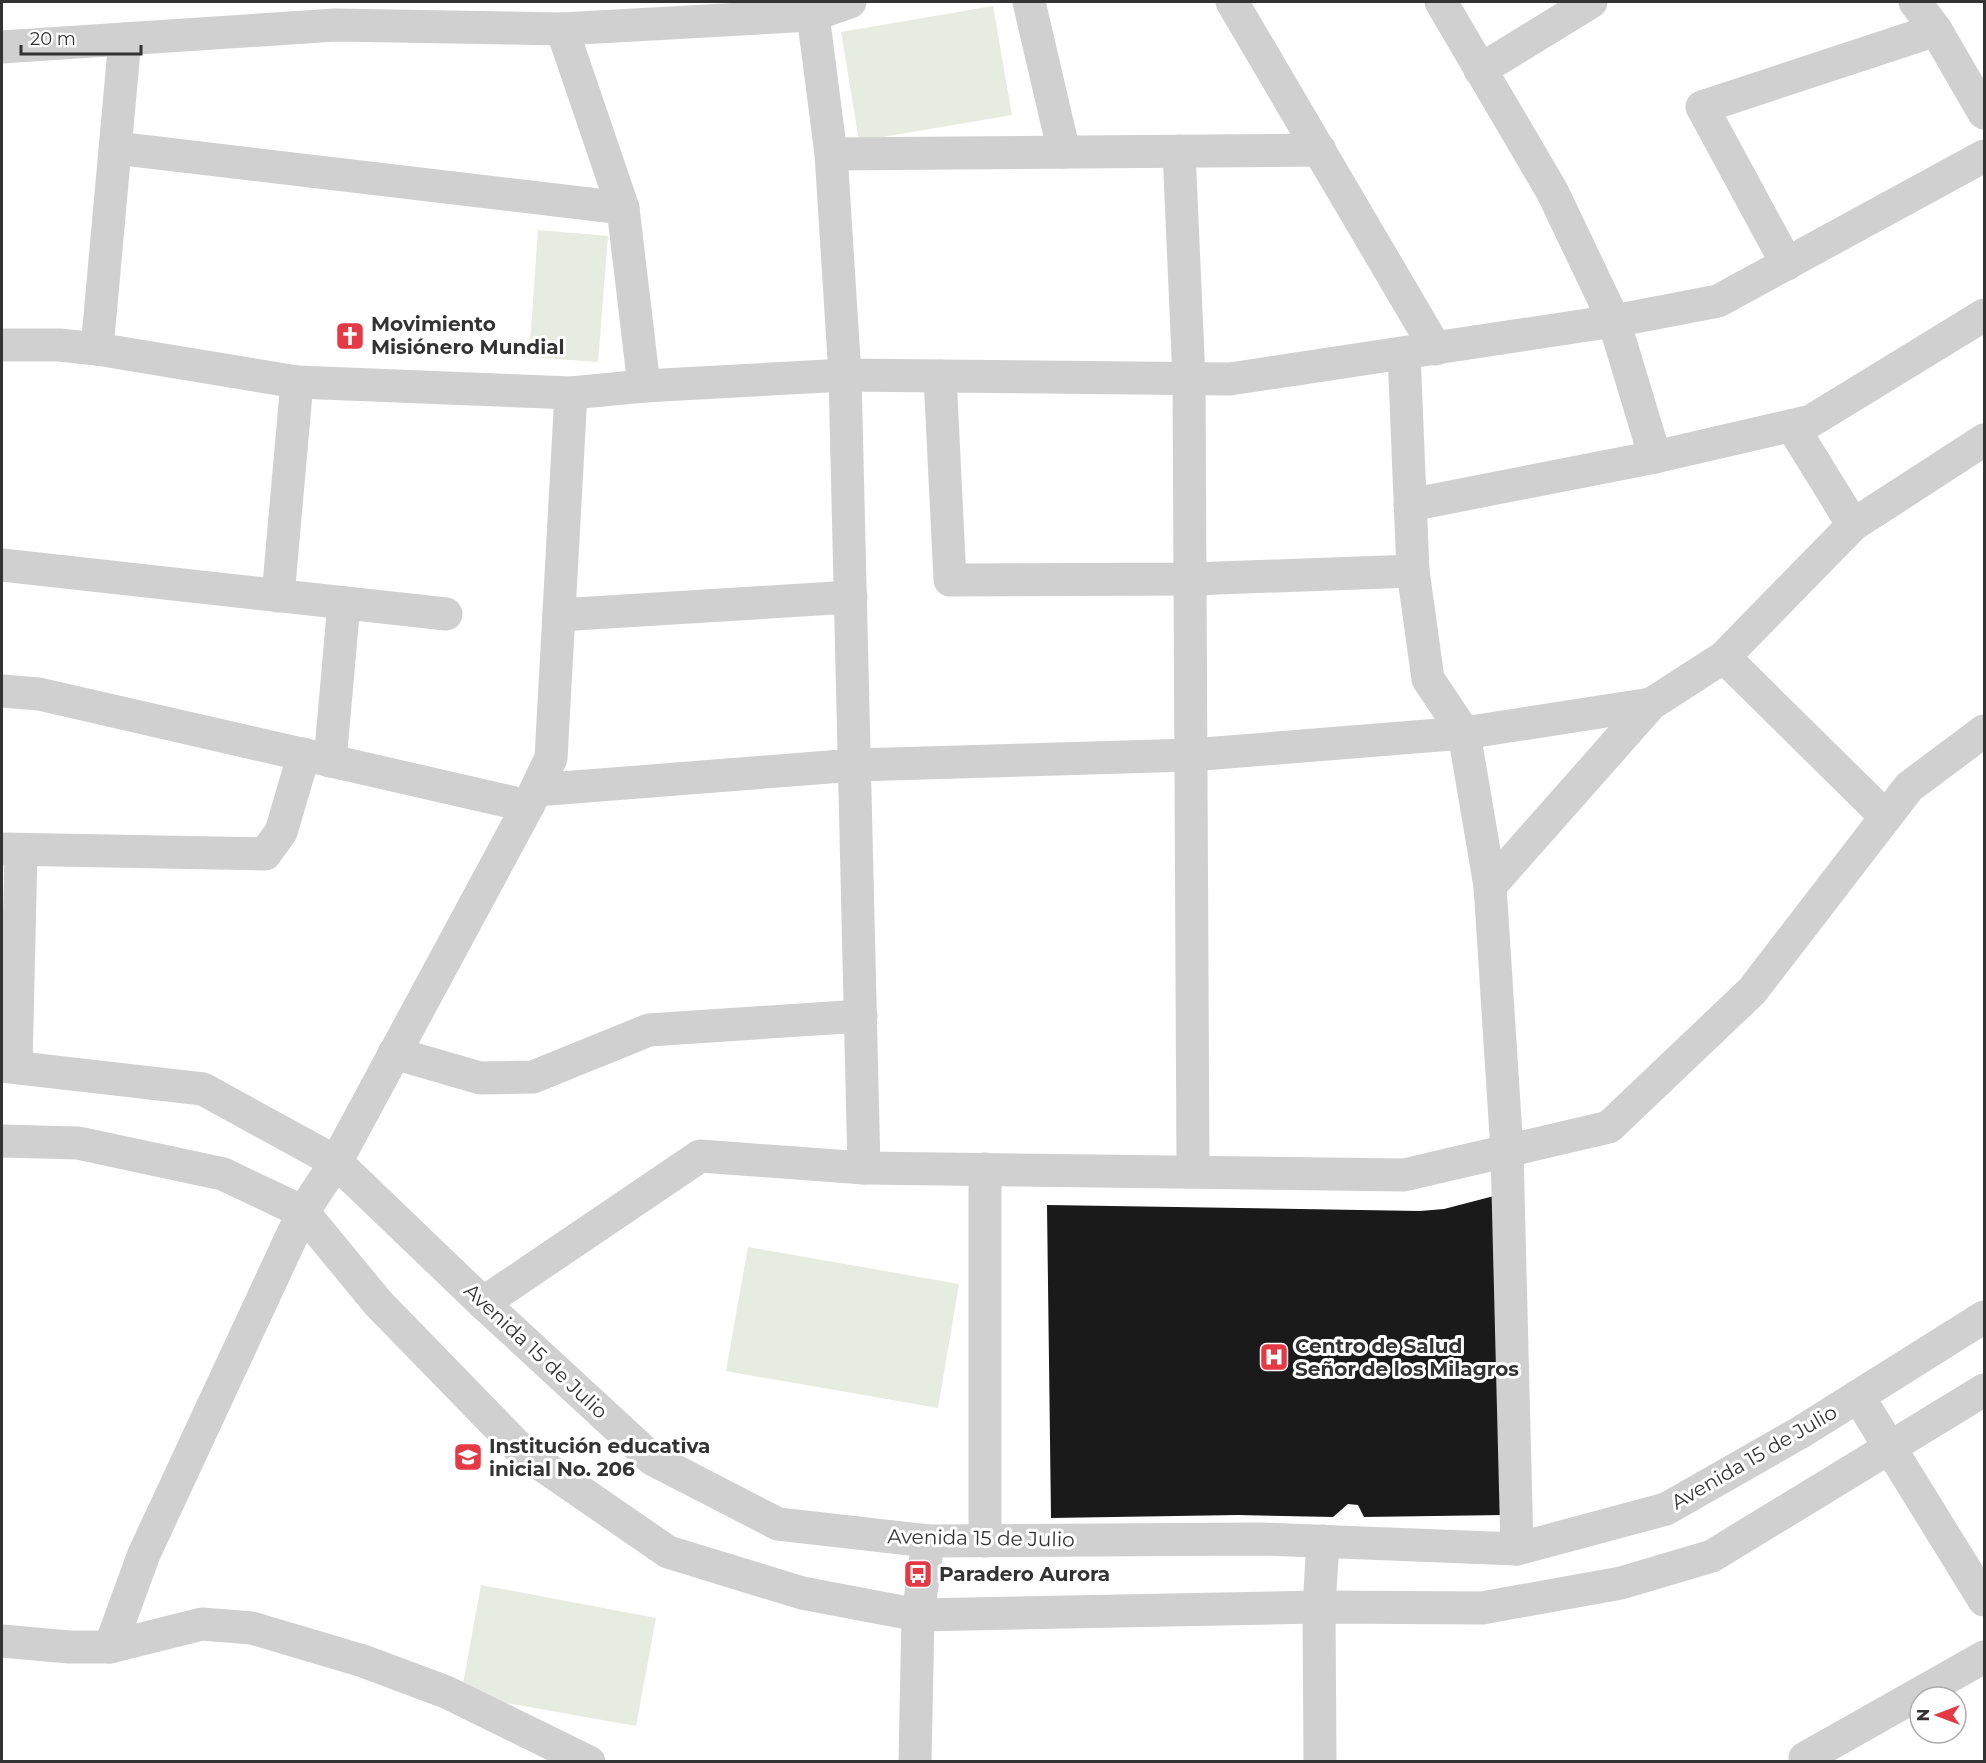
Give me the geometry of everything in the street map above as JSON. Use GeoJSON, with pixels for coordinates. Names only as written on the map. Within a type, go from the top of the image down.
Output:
{"type":"FeatureCollection","features":[{"type":"Feature","properties":{"kind":"street"},"geometry":{"type":"LineString","coordinates":[[2,47],[335,25],[387,14],[562,30],[622,14],[813,8],[850,2]]}},
{"type":"Feature","properties":{"kind":"street"},"geometry":{"type":"LineString","coordinates":[[1029,2],[1064,152]]}},
{"type":"Feature","properties":{"kind":"street"},"geometry":{"type":"LineString","coordinates":[[1232,2],[1436,349]]}},
{"type":"Feature","properties":{"kind":"street"},"geometry":{"type":"LineString","coordinates":[[1441,2],[1552,191],[1614,321],[1655,456]]}},
{"type":"Feature","properties":{"kind":"street"},"geometry":{"type":"LineString","coordinates":[[1480,70],[1591,2]]}},
{"type":"Feature","properties":{"kind":"street"},"geometry":{"type":"LineString","coordinates":[[1915,2],[1936,30],[1984,113]]}},
{"type":"Feature","properties":{"kind":"street"},"geometry":{"type":"LineString","coordinates":[[813,8],[831,154],[845,375],[864,1167]]}},
{"type":"Feature","properties":{"kind":"street"},"geometry":{"type":"LineString","coordinates":[[562,30],[623,208],[644,386]]}},
{"type":"Feature","properties":{"kind":"street"},"geometry":{"type":"LineString","coordinates":[[1787,264],[1702,108],[1936,30]]}},
{"type":"Feature","properties":{"kind":"street"},"geometry":{"type":"LineString","coordinates":[[97,349],[125,39]]}},
{"type":"Feature","properties":{"kind":"street"},"geometry":{"type":"LineString","coordinates":[[116,148],[623,208]]}},
{"type":"Feature","properties":{"kind":"street"},"geometry":{"type":"LineString","coordinates":[[831,154],[1320,150]]}},
{"type":"Feature","properties":{"kind":"street"},"geometry":{"type":"LineString","coordinates":[[1179,151],[1189,378],[1193,1172]]}},
{"type":"Feature","properties":{"kind":"street"},"geometry":{"type":"LineString","coordinates":[[2,345],[60,345],[97,349],[297,382],[571,393],[644,386],[845,375],[1230,379],[1614,321],[1718,301],[1984,156]]}},
{"type":"Feature","properties":{"kind":"street"},"geometry":{"type":"LineString","coordinates":[[1410,505],[1655,456],[1810,421],[1984,315]]}},
{"type":"Feature","properties":{"kind":"street"},"geometry":{"type":"LineString","coordinates":[[1404,353],[1413,571],[1428,679],[1464,733],[1490,886],[1507,1151],[1517,1549]]}},
{"type":"Feature","properties":{"kind":"street"},"geometry":{"type":"LineString","coordinates":[[940,376],[950,580],[1191,579],[1413,571]]}},
{"type":"Feature","properties":{"kind":"street"},"geometry":{"type":"LineString","coordinates":[[278,596],[297,382]]}},
{"type":"Feature","properties":{"kind":"street"},"geometry":{"type":"LineString","coordinates":[[110,1647],[144,1554],[303,1212],[336,1162],[532,798],[551,758],[571,393]]}},
{"type":"Feature","properties":{"kind":"street"},"geometry":{"type":"LineString","coordinates":[[1792,426],[1853,525]]}},
{"type":"Feature","properties":{"kind":"street"},"geometry":{"type":"LineString","coordinates":[[1490,886],[1651,704],[1724,657],[1853,525],[1984,440]]}},
{"type":"Feature","properties":{"kind":"street"},"geometry":{"type":"LineString","coordinates":[[2,566],[446,614]]}},
{"type":"Feature","properties":{"kind":"street"},"geometry":{"type":"LineString","coordinates":[[559,615],[850,597]]}},
{"type":"Feature","properties":{"kind":"street"},"geometry":{"type":"LineString","coordinates":[[9,1066],[11,850],[265,854],[281,831],[317,757],[344,603]]}},
{"type":"Feature","properties":{"kind":"street"},"geometry":{"type":"LineString","coordinates":[[1724,657],[1887,817]]}},
{"type":"Feature","properties":{"kind":"street"},"geometry":{"type":"LineString","coordinates":[[2,691],[39,694],[317,757],[532,798],[855,765],[1191,755],[1464,733],[1651,704]]}},
{"type":"Feature","properties":{"kind":"street"},"geometry":{"type":"LineString","coordinates":[[483,1303],[700,1156],[864,1167],[1404,1175],[1609,1127],[1752,991],[1909,787],[1984,730]]}},
{"type":"Feature","properties":{"kind":"street"},"geometry":{"type":"LineString","coordinates":[[394,1053],[480,1078],[533,1077],[649,1030],[861,1016]]}},
{"type":"Feature","properties":{"kind":"street","name":"Avenida 15 de Julio"},"geometry":{"type":"LineString","coordinates":[[9,1066],[203,1089],[336,1162],[483,1303],[652,1459],[778,1524],[928,1541],[1261,1539],[1517,1549],[1666,1509],[1801,1432],[1984,1317]]}},
{"type":"Feature","properties":{"kind":"street"},"geometry":{"type":"LineString","coordinates":[[2,1141],[78,1143],[223,1174],[303,1212],[378,1303],[523,1452],[668,1552],[802,1593],[918,1615],[1319,1607],[1482,1608],[1621,1584],[1712,1556],[1984,1390]]}},
{"type":"Feature","properties":{"kind":"street"},"geometry":{"type":"LineString","coordinates":[[985,1169],[985,1541]]}},
{"type":"Feature","properties":{"kind":"street"},"geometry":{"type":"LineString","coordinates":[[1858,1396],[1984,1600]]}},
{"type":"Feature","properties":{"kind":"street"},"geometry":{"type":"LineString","coordinates":[[915,1761],[918,1615],[928,1541]]}},
{"type":"Feature","properties":{"kind":"street"},"geometry":{"type":"LineString","coordinates":[[1320,1761],[1319,1607],[1323,1541]]}},
{"type":"Feature","properties":{"kind":"street"},"geometry":{"type":"LineString","coordinates":[[2,1641],[69,1647],[110,1647],[201,1624],[252,1628],[363,1661],[446,1692],[589,1761]]}},
{"type":"Feature","properties":{"kind":"street"},"geometry":{"type":"LineString","coordinates":[[1805,1761],[1805,1758],[1984,1657]]}},
{"type":"Feature","properties":{"kind":"shaded area"},"geometry":{"type":"Polygon","coordinates":[[[993,6],[1012,115],[859,141],[841,32],[993,6]]]}},
{"type":"Feature","properties":{"kind":"shaded area"},"geometry":{"type":"Polygon","coordinates":[[[538,230],[608,236],[598,362],[529,357],[538,230]]]}},
{"type":"Feature","properties":{"kind":"shaded area"},"geometry":{"type":"Polygon","coordinates":[[[748,1247],[959,1284],[938,1408],[726,1371],[748,1247]]]}},
{"type":"Feature","properties":{"kind":"shaded area"},"geometry":{"type":"Polygon","coordinates":[[[481,1585],[656,1618],[636,1726],[461,1695],[481,1585]]]}},
{"type":"Feature","properties":{"kind":"building","name":"Centro de Salud Señor de los Milagros"},"geometry":{"type":"Polygon","coordinates":[[[1494,1196],[1504,1515],[1364,1517],[1358,1505],[1348,1504],[1333,1517],[1238,1515],[1051,1518],[1047,1205],[1420,1211],[1444,1209],[1494,1196]]]}},
{"type":"Feature","properties":{"kind":"place","name":"Movimiento Misiónero Mundial"},"geometry":{"type":"Point","coordinates":[350,336]}},
{"type":"Feature","properties":{"kind":"place","name":"Centro de Salud Señor de los Milagros"},"geometry":{"type":"Point","coordinates":[1274,1357]}},
{"type":"Feature","properties":{"kind":"place","name":"Institución educativa inicial No. 206"},"geometry":{"type":"Point","coordinates":[468,1457]}},
{"type":"Feature","properties":{"kind":"place","name":"Paradero Aurora"},"geometry":{"type":"Point","coordinates":[918,1574]}}]}
